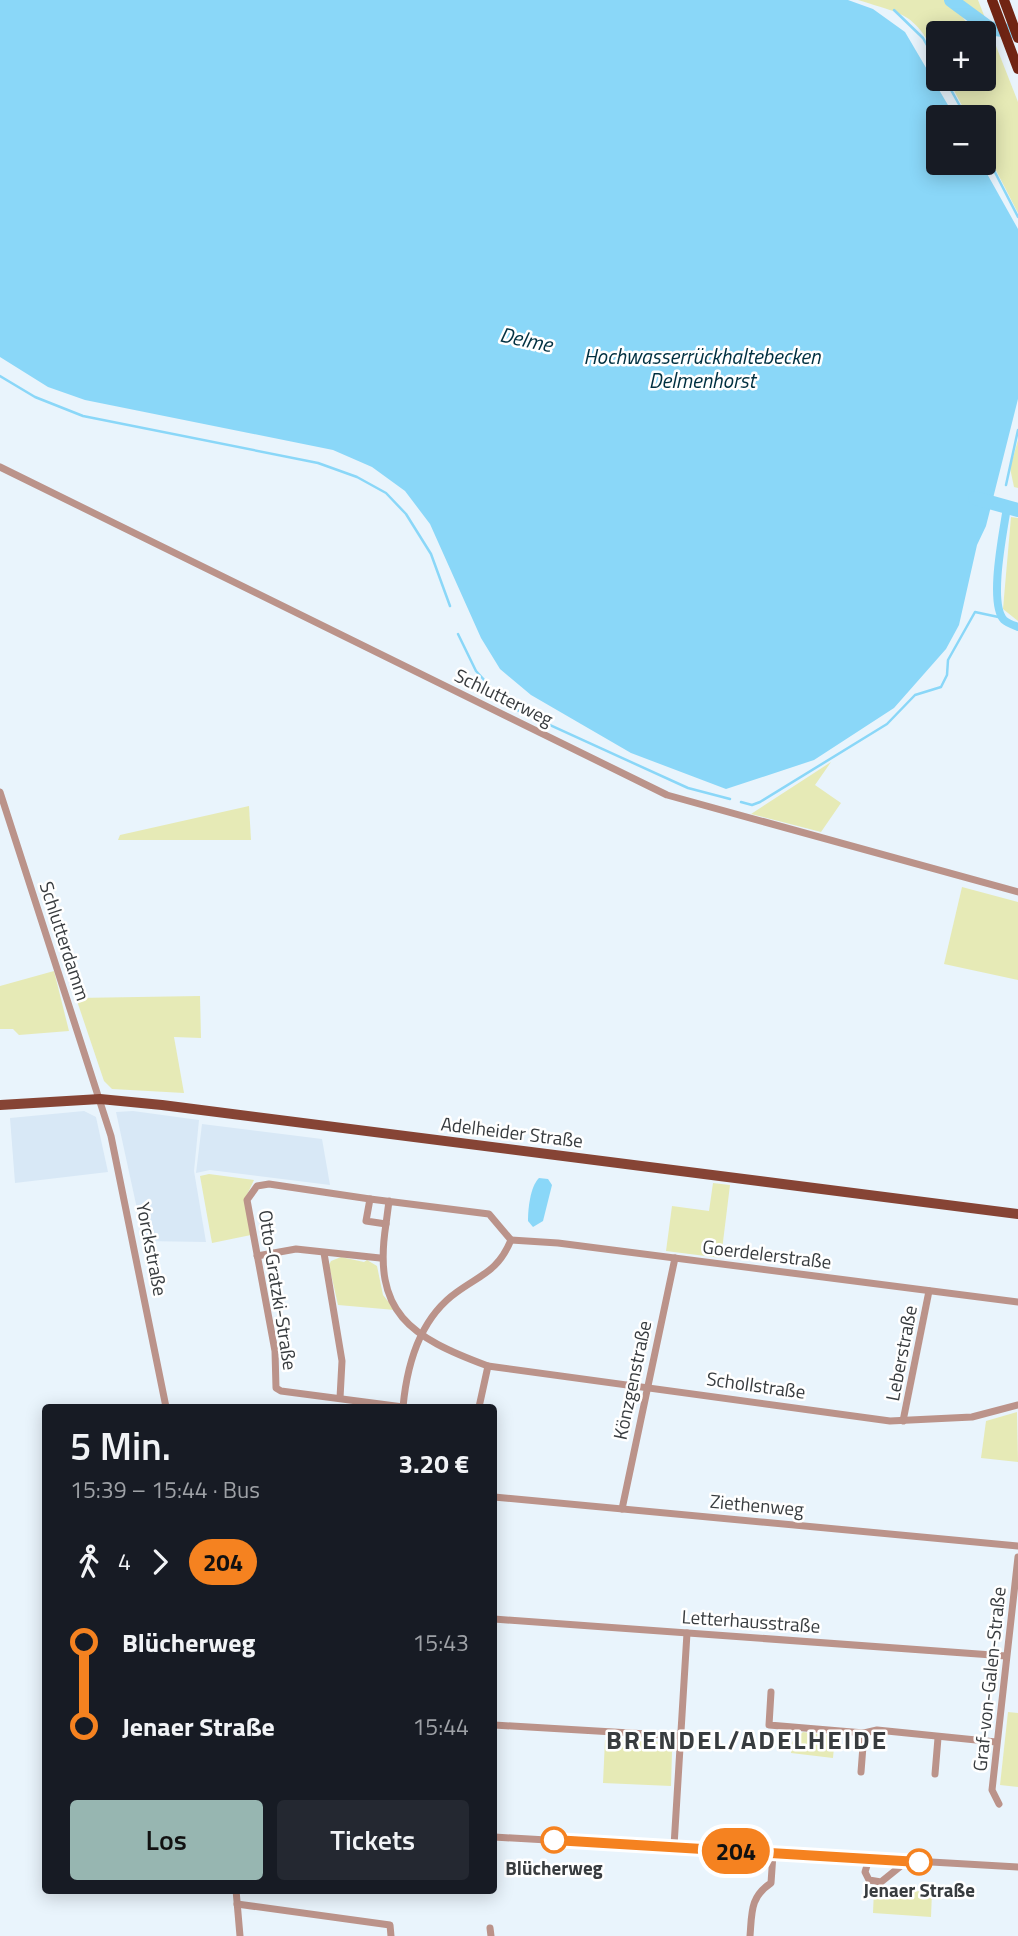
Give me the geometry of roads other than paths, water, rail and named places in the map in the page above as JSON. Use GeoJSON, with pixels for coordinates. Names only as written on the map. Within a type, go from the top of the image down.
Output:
{"type":"FeatureCollection","features":[{"type":"Feature","properties":{"kind":"highway"},"geometry":{"type":"LineString","coordinates":[[992,0],[1011,32]]}},
{"type":"Feature","properties":{"kind":"highway"},"geometry":{"type":"LineString","coordinates":[[1004,0],[1018,69]]}},
{"type":"Feature","properties":{"kind":"main road","name":"Adelheider Straße"},"geometry":{"type":"LineString","coordinates":[[0,1105],[100,1099],[1018,1214]]}},
{"type":"Feature","properties":{"kind":"street","name":"Schlutterweg"},"geometry":{"type":"LineString","coordinates":[[0,467],[667,795],[1018,892]]}},
{"type":"Feature","properties":{"kind":"street","name":"Schlutterdamm"},"geometry":{"type":"LineString","coordinates":[[0,792],[100,1099]]}},
{"type":"Feature","properties":{"kind":"street","name":"Yorckstraße"},"geometry":{"type":"LineString","coordinates":[[100,1099],[121,1175],[165,1404]]}},
{"type":"Feature","properties":{"kind":"street","name":"Otto-Gratzki-Straße"},"geometry":{"type":"LineString","coordinates":[[370,1199],[269,1184],[257,1186],[247,1200],[275,1350],[276,1388],[281,1391],[382,1404]]}},
{"type":"Feature","properties":{"kind":"street"},"geometry":{"type":"LineString","coordinates":[[386,1223],[366,1221],[370,1199],[489,1214],[512,1240],[497,1266],[434,1311],[407,1371],[403,1404]]}},
{"type":"Feature","properties":{"kind":"street"},"geometry":{"type":"LineString","coordinates":[[257,1256],[296,1249],[380,1258],[389,1201]]}},
{"type":"Feature","properties":{"kind":"street","name":"Goerdelerstraße"},"geometry":{"type":"LineString","coordinates":[[512,1240],[1018,1302]]}},
{"type":"Feature","properties":{"kind":"street"},"geometry":{"type":"LineString","coordinates":[[324,1253],[342,1362],[340,1398]]}},
{"type":"Feature","properties":{"kind":"street","name":"Schollstraße"},"geometry":{"type":"LineString","coordinates":[[380,1258],[387,1295],[397,1312],[422,1335],[488,1366],[903,1421],[972,1417],[1018,1405]]}},
{"type":"Feature","properties":{"kind":"street","name":"Könzgenstraße"},"geometry":{"type":"LineString","coordinates":[[622,1509],[675,1258]]}},
{"type":"Feature","properties":{"kind":"street","name":"Leberstraße"},"geometry":{"type":"LineString","coordinates":[[903,1421],[929,1290]]}},
{"type":"Feature","properties":{"kind":"street"},"geometry":{"type":"LineString","coordinates":[[481,1404],[488,1366]]}},
{"type":"Feature","properties":{"kind":"street","name":"Ziethenweg"},"geometry":{"type":"LineString","coordinates":[[497,1497],[1018,1546]]}},
{"type":"Feature","properties":{"kind":"street","name":"Graf-von-Galen-Straße"},"geometry":{"type":"LineString","coordinates":[[999,1804],[992,1790],[1018,1557]]}},
{"type":"Feature","properties":{"kind":"street","name":"Letterhausstraße"},"geometry":{"type":"LineString","coordinates":[[497,1619],[1006,1656]]}},
{"type":"Feature","properties":{"kind":"street"},"geometry":{"type":"LineString","coordinates":[[674,1846],[687,1633]]}},
{"type":"Feature","properties":{"kind":"street"},"geometry":{"type":"LineString","coordinates":[[771,1692],[769,1725],[864,1733],[877,1730],[996,1742]]}},
{"type":"Feature","properties":{"kind":"street"},"geometry":{"type":"LineString","coordinates":[[497,1725],[681,1736]]}},
{"type":"Feature","properties":{"kind":"street"},"geometry":{"type":"LineString","coordinates":[[861,1772],[864,1733]]}},
{"type":"Feature","properties":{"kind":"street"},"geometry":{"type":"LineString","coordinates":[[935,1774],[937,1738]]}},
{"type":"Feature","properties":{"kind":"street"},"geometry":{"type":"LineString","coordinates":[[497,1837],[1018,1867]]}},
{"type":"Feature","properties":{"kind":"street"},"geometry":{"type":"LineString","coordinates":[[750,1936],[753,1900],[759,1891],[771,1883],[773,1854]]}},
{"type":"Feature","properties":{"kind":"street"},"geometry":{"type":"LineString","coordinates":[[869,1859],[865,1872],[869,1880],[876,1882],[881,1882],[907,1861]]}},
{"type":"Feature","properties":{"kind":"street"},"geometry":{"type":"LineString","coordinates":[[236,1894],[240,1936]]}},
{"type":"Feature","properties":{"kind":"street"},"geometry":{"type":"LineString","coordinates":[[237,1904],[390,1925],[391,1936]]}},
{"type":"Feature","properties":{"kind":"water","name":"Hochwasserrückhaltebecken Delmenhorst"},"geometry":{"type":"Polygon","coordinates":[[[0,0],[848,0],[873,9],[905,32],[926,68],[926,91],[940,91],[948,105],[926,105],[926,175],[988,175],[1018,229],[1018,399],[986,526],[977,545],[959,625],[946,649],[894,708],[814,760],[726,789],[631,753],[531,695],[500,669],[481,638],[430,524],[405,491],[372,467],[333,450],[85,400],[48,387],[0,357],[0,0]]]}},
{"type":"Feature","properties":{"kind":"water"},"geometry":{"type":"Polygon","coordinates":[[[539,1178],[548,1179],[552,1185],[543,1221],[533,1227],[528,1221],[529,1204],[533,1187],[539,1178]]]}},
{"type":"Feature","properties":{"kind":"waterway"},"geometry":{"type":"LineString","coordinates":[[951,0],[989,28],[1016,32]]}},
{"type":"Feature","properties":{"kind":"waterway"},"geometry":{"type":"LineString","coordinates":[[894,10],[926,43]]}},
{"type":"Feature","properties":{"kind":"waterway"},"geometry":{"type":"LineString","coordinates":[[952,91],[959,105]]}},
{"type":"Feature","properties":{"kind":"waterway"},"geometry":{"type":"LineString","coordinates":[[996,174],[1018,217]]}},
{"type":"Feature","properties":{"kind":"waterway"},"geometry":{"type":"LineString","coordinates":[[0,376],[35,397],[83,416],[318,463],[357,477],[386,493],[406,514],[431,554],[450,606]]}},
{"type":"Feature","properties":{"kind":"waterway"},"geometry":{"type":"LineString","coordinates":[[1006,485],[1018,430]]}},
{"type":"Feature","properties":{"kind":"waterway","name":"Delme"},"geometry":{"type":"LineString","coordinates":[[975,498],[1018,510]]}},
{"type":"Feature","properties":{"kind":"waterway"},"geometry":{"type":"LineString","coordinates":[[1007,507],[998,565],[997,598],[1004,620],[1018,627]]}},
{"type":"Feature","properties":{"kind":"waterway"},"geometry":{"type":"LineString","coordinates":[[741,802],[752,805],[760,802],[887,724],[915,695],[941,687],[947,675],[948,660],[975,612],[1003,618]]}},
{"type":"Feature","properties":{"kind":"waterway"},"geometry":{"type":"LineString","coordinates":[[458,634],[476,671],[508,706],[688,788],[730,799]]}},
{"type":"Feature","properties":{"kind":"place","name":"Blücherweg"},"geometry":{"type":"Point","coordinates":[554,1840]}},
{"type":"Feature","properties":{"kind":"place","name":"Jenaer Straße"},"geometry":{"type":"Point","coordinates":[919,1862]}},
{"type":"Feature","properties":{"kind":"district","name":"BRENDEL/ADELHEIDE"},"geometry":{"type":"Point","coordinates":[747,1740]}}]}
